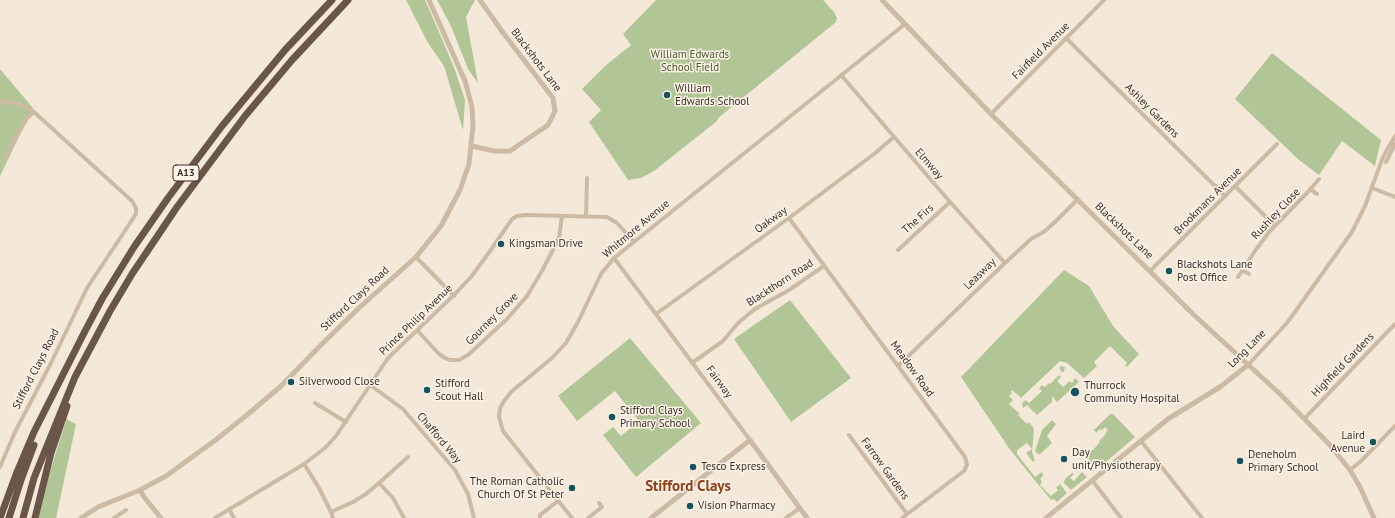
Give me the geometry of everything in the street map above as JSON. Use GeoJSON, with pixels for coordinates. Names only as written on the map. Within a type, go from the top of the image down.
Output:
{"type":"FeatureCollection","features":[{"type":"Feature","properties":{"kind":"highway","name":"A13"},"geometry":{"type":"LineString","coordinates":[[0,518],[17,472],[67,366],[102,299],[134,247],[168,198],[241,102],[285,50],[332,0]]}},
{"type":"Feature","properties":{"kind":"highway","name":"A13"},"geometry":{"type":"LineString","coordinates":[[23,518],[34,478],[75,377],[110,311],[132,274],[191,188],[245,116],[348,0]]}},
{"type":"Feature","properties":{"kind":"highway","name":"A13"},"geometry":{"type":"LineString","coordinates":[[9,518],[31,451],[67,366]]}},
{"type":"Feature","properties":{"kind":"highway","name":"A13"},"geometry":{"type":"LineString","coordinates":[[35,518],[51,454],[64,418],[75,377]]}},
{"type":"Feature","properties":{"kind":"street","name":"Stifford Clays Road"},"geometry":{"type":"LineString","coordinates":[[82,518],[88,516],[110,501],[140,490],[166,476],[217,439],[248,414],[280,387],[344,322],[416,257],[441,226],[460,190],[469,164],[472,146],[472,107],[465,81],[429,0]]}},
{"type":"Feature","properties":{"kind":"street","name":"Blackshots Lane"},"geometry":{"type":"LineString","coordinates":[[472,146],[494,151],[510,151],[548,125],[555,112],[553,98],[480,0]]}},
{"type":"Feature","properties":{"kind":"street","name":"Blackshots Lane"},"geometry":{"type":"LineString","coordinates":[[882,0],[991,114],[1194,315],[1305,418],[1350,470],[1360,487],[1374,518]]}},
{"type":"Feature","properties":{"kind":"street","name":"Fairfield Avenue"},"geometry":{"type":"LineString","coordinates":[[991,114],[1104,0]]}},
{"type":"Feature","properties":{"kind":"street","name":"Whitmore Avenue"},"geometry":{"type":"LineString","coordinates":[[572,518],[503,431],[499,420],[500,411],[501,405],[507,396],[552,358],[566,343],[578,322],[601,274],[614,258],[905,24]]}},
{"type":"Feature","properties":{"kind":"street","name":"Ashley Gardens"},"geometry":{"type":"LineString","coordinates":[[1066,38],[1225,196]]}},
{"type":"Feature","properties":{"kind":"street","name":"Elmway"},"geometry":{"type":"LineString","coordinates":[[841,75],[950,202],[1005,263]]}},
{"type":"Feature","properties":{"kind":"street","name":"Stifford Clays Road"},"geometry":{"type":"LineString","coordinates":[[0,101],[20,104],[34,112],[132,201],[136,208],[136,214],[88,288],[15,432],[0,467]]}},
{"type":"Feature","properties":{"kind":"street"},"geometry":{"type":"LineString","coordinates":[[5,157],[27,118],[34,112]]}},
{"type":"Feature","properties":{"kind":"street","name":"Long Lane"},"geometry":{"type":"LineString","coordinates":[[1046,518],[1168,419],[1220,387],[1248,365],[1287,323],[1352,232],[1365,206],[1378,168],[1390,148],[1395,136]]}},
{"type":"Feature","properties":{"kind":"street","name":"Oakway"},"geometry":{"type":"LineString","coordinates":[[656,314],[789,218],[874,154],[894,137]]}},
{"type":"Feature","properties":{"kind":"street","name":"Brookmans Avenue"},"geometry":{"type":"LineString","coordinates":[[1150,271],[1278,144]]}},
{"type":"Feature","properties":{"kind":"street"},"geometry":{"type":"LineString","coordinates":[[1386,162],[1390,148],[1395,144]]}},
{"type":"Feature","properties":{"kind":"street"},"geometry":{"type":"LineString","coordinates":[[586,216],[587,178]]}},
{"type":"Feature","properties":{"kind":"street","name":"Rushley Close"},"geometry":{"type":"LineString","coordinates":[[1238,277],[1255,251],[1275,226],[1319,179]]}},
{"type":"Feature","properties":{"kind":"street"},"geometry":{"type":"LineString","coordinates":[[1235,186],[1275,226]]}},
{"type":"Feature","properties":{"kind":"street"},"geometry":{"type":"LineString","coordinates":[[1372,188],[1395,197]]}},
{"type":"Feature","properties":{"kind":"street","name":"Rushley Close"},"geometry":{"type":"LineString","coordinates":[[1310,189],[1317,194]]}},
{"type":"Feature","properties":{"kind":"street","name":"Leasway"},"geometry":{"type":"LineString","coordinates":[[898,366],[1005,263],[1031,239],[1045,231],[1078,199]]}},
{"type":"Feature","properties":{"kind":"street","name":"The Firs"},"geometry":{"type":"LineString","coordinates":[[898,250],[950,202]]}},
{"type":"Feature","properties":{"kind":"street","name":"Prince Philip Avenue"},"geometry":{"type":"LineString","coordinates":[[215,518],[304,464],[325,448],[346,422],[388,358],[454,296],[484,260],[512,219],[517,216],[526,215],[586,216],[607,218],[621,227],[634,242]]}},
{"type":"Feature","properties":{"kind":"street","name":"Gourney Grove"},"geometry":{"type":"LineString","coordinates":[[417,330],[439,354],[445,358],[450,360],[459,360],[468,355],[507,319],[527,296],[559,238],[562,216]]}},
{"type":"Feature","properties":{"kind":"street","name":"Meadow Road"},"geometry":{"type":"LineString","coordinates":[[789,218],[965,457],[967,465],[964,471],[902,518]]}},
{"type":"Feature","properties":{"kind":"street"},"geometry":{"type":"LineString","coordinates":[[416,257],[454,296]]}},
{"type":"Feature","properties":{"kind":"street","name":"Fairway"},"geometry":{"type":"LineString","coordinates":[[614,258],[807,518]]}},
{"type":"Feature","properties":{"kind":"street","name":"Blackthorn Road"},"geometry":{"type":"LineString","coordinates":[[692,363],[723,341],[738,323],[755,309],[789,290],[824,266]]}},
{"type":"Feature","properties":{"kind":"street"},"geometry":{"type":"LineString","coordinates":[[1242,270],[1249,274]]}},
{"type":"Feature","properties":{"kind":"street","name":"Highfield Gardens"},"geometry":{"type":"LineString","coordinates":[[1305,418],[1395,324]]}},
{"type":"Feature","properties":{"kind":"street","name":"Chafford Way"},"geometry":{"type":"LineString","coordinates":[[370,385],[403,409],[455,470],[468,494],[474,518]]}},
{"type":"Feature","properties":{"kind":"street"},"geometry":{"type":"LineString","coordinates":[[315,403],[346,422]]}},
{"type":"Feature","properties":{"kind":"street"},"geometry":{"type":"LineString","coordinates":[[1350,470],[1395,426]]}},
{"type":"Feature","properties":{"kind":"street","name":"Farrow Gardens"},"geometry":{"type":"LineString","coordinates":[[849,435],[907,514]]}},
{"type":"Feature","properties":{"kind":"street"},"geometry":{"type":"LineString","coordinates":[[651,518],[750,440]]}},
{"type":"Feature","properties":{"kind":"street"},"geometry":{"type":"LineString","coordinates":[[1142,441],[1202,518]]}},
{"type":"Feature","properties":{"kind":"street"},"geometry":{"type":"LineString","coordinates":[[331,512],[366,494],[408,457]]}},
{"type":"Feature","properties":{"kind":"street"},"geometry":{"type":"LineString","coordinates":[[304,464],[319,488],[333,518]]}},
{"type":"Feature","properties":{"kind":"street"},"geometry":{"type":"LineString","coordinates":[[1092,480],[1121,518]]}},
{"type":"Feature","properties":{"kind":"street"},"geometry":{"type":"LineString","coordinates":[[379,483],[393,498],[404,518]]}},
{"type":"Feature","properties":{"kind":"street"},"geometry":{"type":"LineString","coordinates":[[140,490],[161,518]]}},
{"type":"Feature","properties":{"kind":"street"},"geometry":{"type":"LineString","coordinates":[[540,518],[540,515],[558,500]]}},
{"type":"Feature","properties":{"kind":"street"},"geometry":{"type":"LineString","coordinates":[[588,518],[602,507],[599,503]]}},
{"type":"Feature","properties":{"kind":"street"},"geometry":{"type":"LineString","coordinates":[[786,518],[800,508]]}},
{"type":"Feature","properties":{"kind":"street"},"geometry":{"type":"LineString","coordinates":[[229,509],[234,518]]}},
{"type":"Feature","properties":{"kind":"street"},"geometry":{"type":"LineString","coordinates":[[114,518],[126,510]]}},
{"type":"Feature","properties":{"kind":"green space"},"geometry":{"type":"Polygon","coordinates":[[[406,0],[425,0],[455,70],[465,100],[463,130],[444,66],[428,43],[406,0]]]}},
{"type":"Feature","properties":{"kind":"green space"},"geometry":{"type":"Polygon","coordinates":[[[437,0],[475,0],[466,17],[478,83],[468,69],[451,26],[437,0]]]}},
{"type":"Feature","properties":{"kind":"green space","name":"William Edwards School Field"},"geometry":{"type":"Polygon","coordinates":[[[656,0],[823,0],[834,12],[837,18],[836,22],[718,118],[717,121],[654,171],[641,178],[628,180],[589,122],[601,110],[582,89],[605,66],[631,45],[623,34],[656,0]]]}},
{"type":"Feature","properties":{"kind":"green space"},"geometry":{"type":"Polygon","coordinates":[[[1272,53],[1381,140],[1375,166],[1342,141],[1319,175],[1299,160],[1235,99],[1272,53]]]}},
{"type":"Feature","properties":{"kind":"green space"},"geometry":{"type":"Polygon","coordinates":[[[0,69],[33,108],[0,176],[0,69]]]}},
{"type":"Feature","properties":{"kind":"green space"},"geometry":{"type":"Polygon","coordinates":[[[1064,270],[1089,286],[1113,326],[1139,354],[1127,367],[1125,365],[1127,363],[1110,346],[1094,362],[1097,366],[1084,378],[1067,363],[1060,361],[1021,398],[1012,390],[1012,393],[1009,396],[1013,400],[1009,404],[1020,414],[1018,415],[1027,424],[1029,422],[1033,427],[1032,452],[1035,460],[1033,462],[1026,453],[1032,449],[1027,443],[1017,450],[1017,454],[1035,477],[1042,472],[1043,476],[1040,479],[1042,482],[1040,485],[1051,496],[1058,490],[1056,488],[1060,484],[1067,493],[1057,502],[1054,499],[1051,500],[1011,451],[961,377],[1064,270]]]}},
{"type":"Feature","properties":{"kind":"green space"},"geometry":{"type":"Polygon","coordinates":[[[790,300],[851,378],[791,422],[734,339],[790,300]]]}},
{"type":"Feature","properties":{"kind":"green space"},"geometry":{"type":"Polygon","coordinates":[[[630,338],[701,423],[636,477],[603,435],[613,427],[621,436],[639,421],[615,391],[577,421],[558,396],[630,338]]]}},
{"type":"Feature","properties":{"kind":"green space"},"geometry":{"type":"Polygon","coordinates":[[[1061,366],[1065,367],[1064,371],[1059,375],[1062,372],[1059,368],[1061,366]]]}},
{"type":"Feature","properties":{"kind":"green space"},"geometry":{"type":"Polygon","coordinates":[[[1059,375],[1061,377],[1057,381],[1063,387],[1070,381],[1072,383],[1075,378],[1079,382],[1057,402],[1052,396],[1052,402],[1037,415],[1027,405],[1023,408],[1022,403],[1026,400],[1029,403],[1042,391],[1039,388],[1042,385],[1045,387],[1059,375]]]}},
{"type":"Feature","properties":{"kind":"green space"},"geometry":{"type":"Polygon","coordinates":[[[1110,414],[1113,414],[1135,437],[1100,467],[1094,462],[1092,463],[1086,455],[1094,449],[1106,434],[1105,433],[1108,430],[1105,427],[1096,433],[1094,430],[1110,414]]]}},
{"type":"Feature","properties":{"kind":"green space"},"geometry":{"type":"Polygon","coordinates":[[[67,418],[76,424],[56,518],[36,518],[45,487],[67,418]]]}},
{"type":"Feature","properties":{"kind":"green space"},"geometry":{"type":"Polygon","coordinates":[[[1052,420],[1056,424],[1047,436],[1052,443],[1039,455],[1035,451],[1042,430],[1052,420]]]}},
{"type":"Feature","properties":{"kind":"green space"},"geometry":{"type":"Polygon","coordinates":[[[1082,472],[1087,477],[1071,490],[1064,483],[1065,479],[1072,473],[1074,474],[1070,478],[1074,481],[1082,472]]]}},
{"type":"Feature","properties":{"kind":"place","name":"William Edwards School"},"geometry":{"type":"Point","coordinates":[667,95]}},
{"type":"Feature","properties":{"kind":"place","name":"Kingsman Drive"},"geometry":{"type":"Point","coordinates":[501,244]}},
{"type":"Feature","properties":{"kind":"place","name":"Blackshots Lane Post Office"},"geometry":{"type":"Point","coordinates":[1169,271]}},
{"type":"Feature","properties":{"kind":"place","name":"Silverwood Close"},"geometry":{"type":"Point","coordinates":[291,382]}},
{"type":"Feature","properties":{"kind":"place","name":"Stifford Scout Hall"},"geometry":{"type":"Point","coordinates":[427,390]}},
{"type":"Feature","properties":{"kind":"place","name":"Thurrock Community Hospital"},"geometry":{"type":"Point","coordinates":[1075,392]}},
{"type":"Feature","properties":{"kind":"place","name":"Stifford Clays Primary School"},"geometry":{"type":"Point","coordinates":[612,417]}},
{"type":"Feature","properties":{"kind":"place","name":"Laird Avenue"},"geometry":{"type":"Point","coordinates":[1373,442]}},
{"type":"Feature","properties":{"kind":"place","name":"Day unit/Physiotherapy"},"geometry":{"type":"Point","coordinates":[1064,459]}},
{"type":"Feature","properties":{"kind":"place","name":"Deneholm Primary School"},"geometry":{"type":"Point","coordinates":[1240,461]}},
{"type":"Feature","properties":{"kind":"place","name":"Tesco Express"},"geometry":{"type":"Point","coordinates":[693,467]}},
{"type":"Feature","properties":{"kind":"place","name":"The Roman Catholic Church Of St Peter"},"geometry":{"type":"Point","coordinates":[572,488]}},
{"type":"Feature","properties":{"kind":"place","name":"Vision Pharmacy"},"geometry":{"type":"Point","coordinates":[690,506]}},
{"type":"Feature","properties":{"kind":"district","name":"Stifford Clays"},"geometry":{"type":"Point","coordinates":[688,487]}}]}
